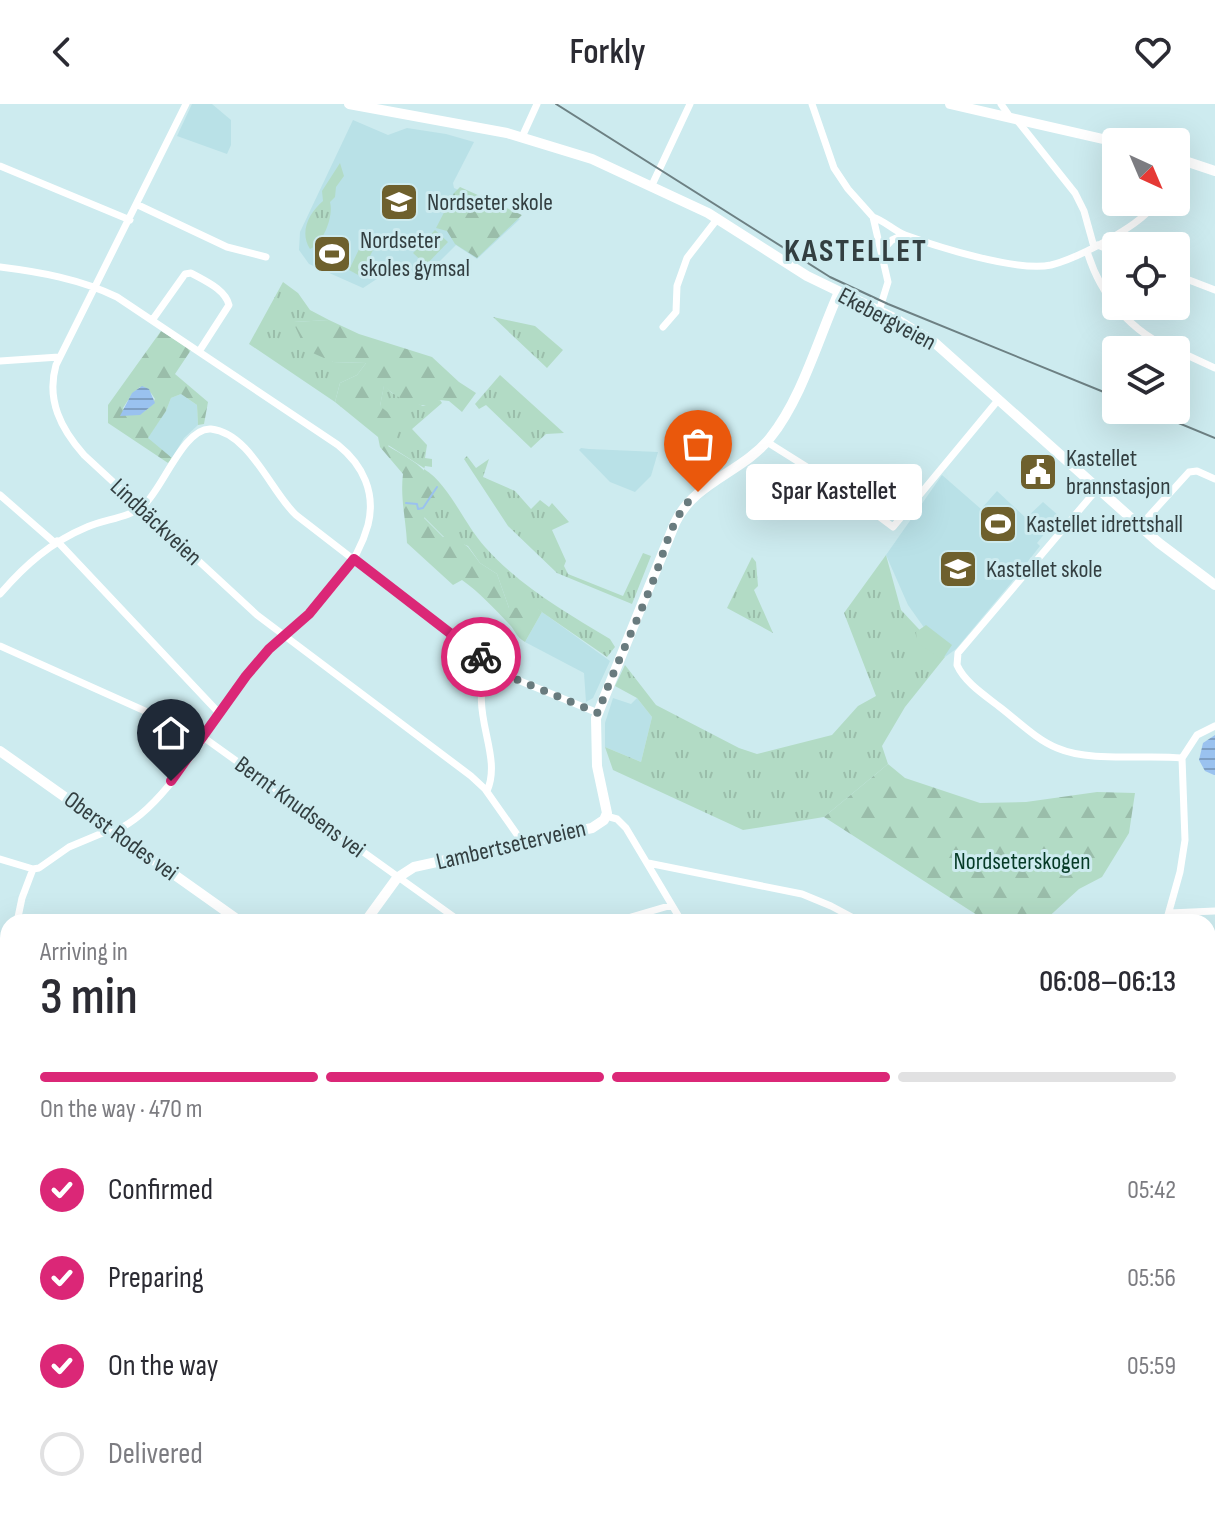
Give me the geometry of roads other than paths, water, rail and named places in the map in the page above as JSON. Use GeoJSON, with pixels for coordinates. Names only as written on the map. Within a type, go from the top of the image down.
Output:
{"type":"FeatureCollection","features":[{"type":"Feature","properties":{"kind":"main road","name":"Ekebergveien"},"geometry":{"type":"LineString","coordinates":[[349,104],[522,137],[584,155],[718,218],[789,266],[935,343],[1177,558],[1215,585]]}},
{"type":"Feature","properties":{"kind":"main road"},"geometry":{"type":"LineString","coordinates":[[950,104],[1102,139]]}},
{"type":"Feature","properties":{"kind":"main road"},"geometry":{"type":"LineString","coordinates":[[1190,164],[1215,171]]}},
{"type":"Feature","properties":{"kind":"main road","name":"Lambertseterveien"},"geometry":{"type":"LineString","coordinates":[[397,878],[418,866],[592,828],[606,816],[595,750],[598,713],[679,515],[694,495],[739,467],[767,442],[789,406],[839,292]]}},
{"type":"Feature","properties":{"kind":"main road","name":"Oberst Rodes vei"},"geometry":{"type":"LineString","coordinates":[[0,751],[230,914]]}},
{"type":"Feature","properties":{"kind":"main road"},"geometry":{"type":"LineString","coordinates":[[371,914],[397,878]]}},
{"type":"Feature","properties":{"kind":"street","name":"Lindbäckveien"},"geometry":{"type":"LineString","coordinates":[[186,104],[97,287],[59,357],[53,380],[54,403],[61,424],[84,455],[255,614],[471,776],[487,791],[523,843]]}},
{"type":"Feature","properties":{"kind":"street"},"geometry":{"type":"LineString","coordinates":[[522,137],[537,104]]}},
{"type":"Feature","properties":{"kind":"street"},"geometry":{"type":"LineString","coordinates":[[652,185],[690,104]]}},
{"type":"Feature","properties":{"kind":"street"},"geometry":{"type":"LineString","coordinates":[[812,104],[834,168],[848,189],[873,217],[903,235],[973,256],[1048,265],[1093,248],[1142,216]]}},
{"type":"Feature","properties":{"kind":"street"},"geometry":{"type":"LineString","coordinates":[[1001,104],[1075,193],[1084,211],[1093,248],[1094,273],[1107,298],[1148,336]]}},
{"type":"Feature","properties":{"kind":"street"},"geometry":{"type":"LineString","coordinates":[[0,166],[130,220]]}},
{"type":"Feature","properties":{"kind":"street"},"geometry":{"type":"LineString","coordinates":[[138,205],[227,247],[266,257]]}},
{"type":"Feature","properties":{"kind":"street"},"geometry":{"type":"LineString","coordinates":[[873,217],[888,282],[879,311]]}},
{"type":"Feature","properties":{"kind":"street"},"geometry":{"type":"LineString","coordinates":[[663,327],[676,312],[677,286],[687,258],[718,218]]}},
{"type":"Feature","properties":{"kind":"street"},"geometry":{"type":"LineString","coordinates":[[882,251],[892,240],[903,235]]}},
{"type":"Feature","properties":{"kind":"street"},"geometry":{"type":"LineString","coordinates":[[1093,248],[1102,250]]}},
{"type":"Feature","properties":{"kind":"street"},"geometry":{"type":"LineString","coordinates":[[0,267],[43,273],[97,287],[153,319],[338,445],[357,463],[368,484],[371,505],[369,521],[354,559],[309,614],[252,669],[151,806],[113,830],[69,847],[39,868],[0,859]]}},
{"type":"Feature","properties":{"kind":"street"},"geometry":{"type":"LineString","coordinates":[[153,319],[185,274],[191,273],[216,289],[227,297],[229,305],[200,350]]}},
{"type":"Feature","properties":{"kind":"street"},"geometry":{"type":"LineString","coordinates":[[1190,280],[1215,290]]}},
{"type":"Feature","properties":{"kind":"street"},"geometry":{"type":"LineString","coordinates":[[1190,356],[1215,368]]}},
{"type":"Feature","properties":{"kind":"street"},"geometry":{"type":"LineString","coordinates":[[0,361],[59,357]]}},
{"type":"Feature","properties":{"kind":"street"},"geometry":{"type":"LineString","coordinates":[[767,442],[845,491],[893,527],[999,399]]}},
{"type":"Feature","properties":{"kind":"street"},"geometry":{"type":"LineString","coordinates":[[0,594],[28,563],[56,542],[84,528],[140,508],[159,486],[189,439],[203,430],[212,429],[223,433],[248,452],[291,510],[490,665],[508,676],[598,713]]}},
{"type":"Feature","properties":{"kind":"street"},"geometry":{"type":"LineString","coordinates":[[1140,526],[1189,472],[1197,471],[1215,479]]}},
{"type":"Feature","properties":{"kind":"street"},"geometry":{"type":"LineString","coordinates":[[1098,488],[958,653],[957,665],[969,681],[988,697],[1060,750],[1082,754],[1182,758]]}},
{"type":"Feature","properties":{"kind":"street"},"geometry":{"type":"LineString","coordinates":[[0,495],[56,542],[219,713]]}},
{"type":"Feature","properties":{"kind":"street","name":"Bernt Knudsens vei"},"geometry":{"type":"LineString","coordinates":[[0,646],[203,737],[449,914]]}},
{"type":"Feature","properties":{"kind":"street"},"geometry":{"type":"LineString","coordinates":[[487,791],[489,757],[480,691],[490,665]]}},
{"type":"Feature","properties":{"kind":"street"},"geometry":{"type":"LineString","coordinates":[[1168,914],[1185,840],[1182,758],[1197,735],[1215,726]]}},
{"type":"Feature","properties":{"kind":"street"},"geometry":{"type":"LineString","coordinates":[[606,816],[617,819],[626,828],[677,914]]}},
{"type":"Feature","properties":{"kind":"street"},"geometry":{"type":"LineString","coordinates":[[648,863],[802,894],[847,913]]}},
{"type":"Feature","properties":{"kind":"street"},"geometry":{"type":"LineString","coordinates":[[19,914],[33,869]]}},
{"type":"Feature","properties":{"kind":"street"},"geometry":{"type":"LineString","coordinates":[[641,914],[672,905]]}},
{"type":"Feature","properties":{"kind":"street"},"geometry":{"type":"LineString","coordinates":[[1194,914],[1215,911]]}},
{"type":"Feature","properties":{"kind":"water"},"geometry":{"type":"Polygon","coordinates":[[[142,386],[149,389],[155,403],[140,415],[120,416],[132,393],[142,386]]]}},
{"type":"Feature","properties":{"kind":"water"},"geometry":{"type":"Polygon","coordinates":[[[1215,735],[1214,775],[1205,771],[1199,760],[1203,743],[1215,735]]]}},
{"type":"Feature","properties":{"kind":"waterway"},"geometry":{"type":"LineString","coordinates":[[406,503],[423,508],[437,487]]}},
{"type":"Feature","properties":{"kind":"tram line"},"geometry":{"type":"LineString","coordinates":[[556,104],[830,277],[888,304],[1102,391]]}},
{"type":"Feature","properties":{"kind":"tram line"},"geometry":{"type":"LineString","coordinates":[[1181,424],[1215,438]]}},
{"type":"Feature","properties":{"kind":"place","name":"Nordseter skole"},"geometry":{"type":"Point","coordinates":[399,202]}},
{"type":"Feature","properties":{"kind":"place","name":"Nordseter skoles gymsal"},"geometry":{"type":"Point","coordinates":[332,254]}},
{"type":"Feature","properties":{"kind":"place","name":"Kastellet brannstasjon"},"geometry":{"type":"Point","coordinates":[1038,472]}},
{"type":"Feature","properties":{"kind":"place","name":"Spar Kastellet"},"geometry":{"type":"Point","coordinates":[698,492]}},
{"type":"Feature","properties":{"kind":"place","name":"Kastellet idrettshall"},"geometry":{"type":"Point","coordinates":[998,524]}},
{"type":"Feature","properties":{"kind":"place","name":"Kastellet skole"},"geometry":{"type":"Point","coordinates":[958,569]}},
{"type":"Feature","properties":{"kind":"district","name":"KASTELLET"},"geometry":{"type":"Point","coordinates":[856,251]}},
{"type":"Feature","properties":{"kind":"park label","name":"Nordseterskogen"},"geometry":{"type":"Point","coordinates":[1022,861]}}]}
